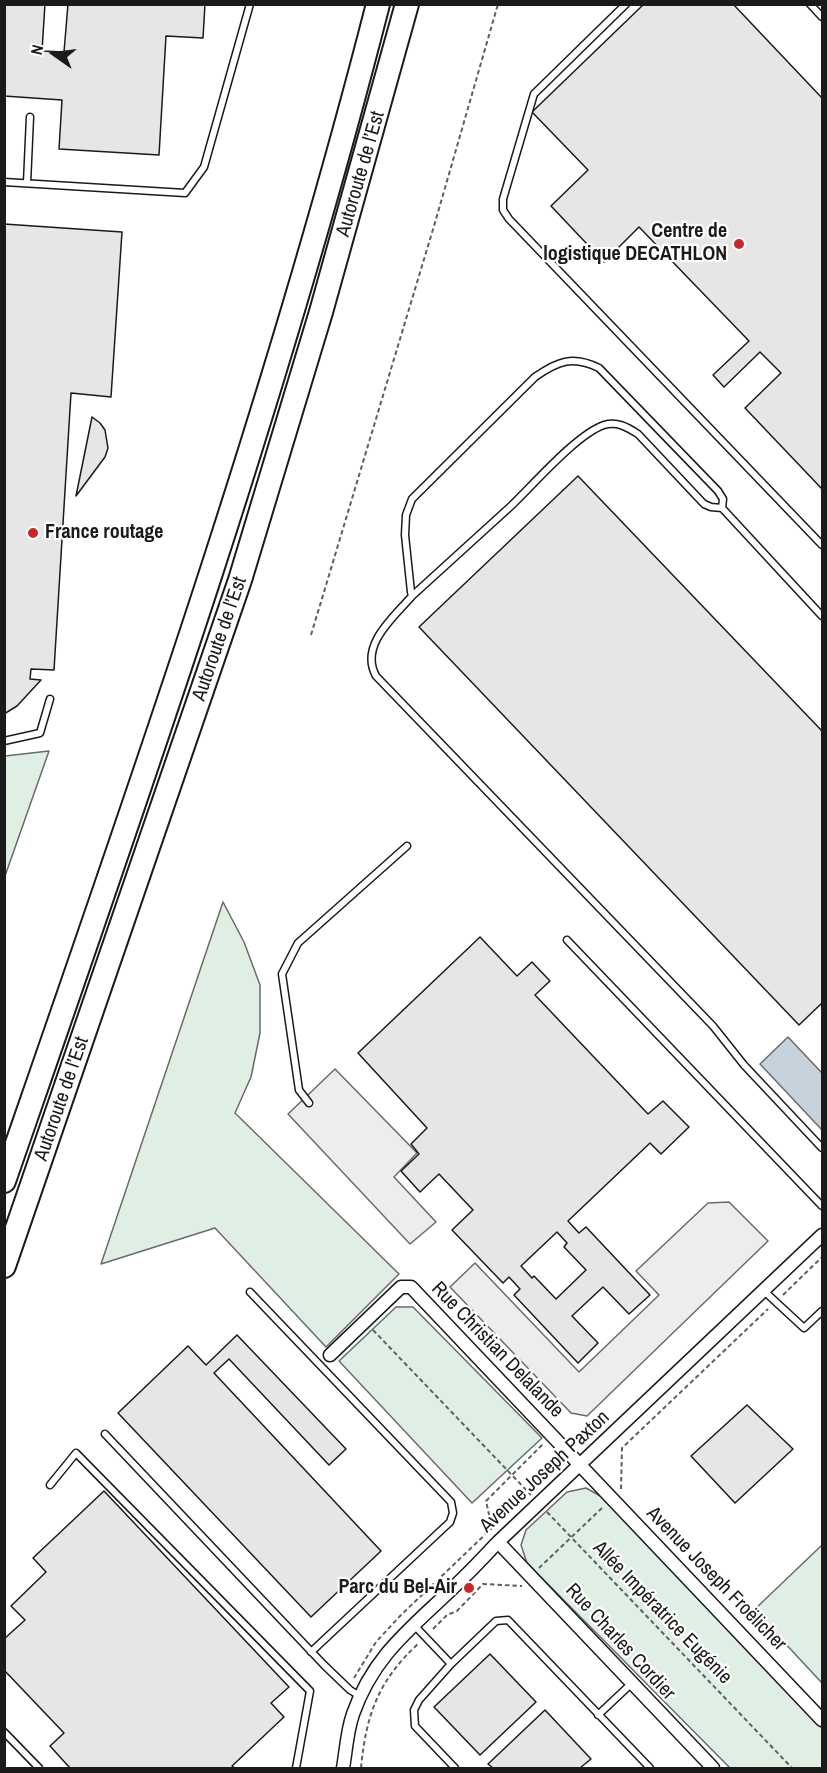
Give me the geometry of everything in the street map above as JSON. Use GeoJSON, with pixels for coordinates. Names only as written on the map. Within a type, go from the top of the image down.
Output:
{"type":"FeatureCollection","features":[{"type":"Feature","properties":{"kind":"highway","name":"Autoroute de l’Est"},"geometry":{"type":"LineString","coordinates":[[4,1180],[135,802],[213,567],[286,334],[378,4]]}},
{"type":"Feature","properties":{"kind":"highway","name":"Autoroute de l’Est"},"geometry":{"type":"LineString","coordinates":[[4,1266],[240,580],[325,302],[407,4]]}},
{"type":"Feature","properties":{"kind":"street","name":"Avenue Joseph Paxton"},"geometry":{"type":"LineString","coordinates":[[343,1768],[352,1716],[360,1696],[375,1670],[399,1638],[822,1235]]}},
{"type":"Feature","properties":{"kind":"street","name":"Rue Christian Delalande"},"geometry":{"type":"LineString","coordinates":[[330,1355],[401,1287],[411,1287],[580,1466]]}},
{"type":"Feature","properties":{"kind":"street","name":"Avenue Joseph Froëlicher"},"geometry":{"type":"LineString","coordinates":[[580,1466],[822,1720]]}},
{"type":"Feature","properties":{"kind":"street","name":"Rue Charles Cordier"},"geometry":{"type":"LineString","coordinates":[[498,1542],[713,1768]]}},
{"type":"Feature","properties":{"kind":"lane"},"geometry":{"type":"LineString","coordinates":[[4,182],[184,193],[204,167],[250,4]]}},
{"type":"Feature","properties":{"kind":"lane"},"geometry":{"type":"LineString","coordinates":[[626,4],[534,94],[503,199],[503,210],[509,219],[821,541]]}},
{"type":"Feature","properties":{"kind":"lane"},"geometry":{"type":"LineString","coordinates":[[810,4],[822,17]]}},
{"type":"Feature","properties":{"kind":"lane"},"geometry":{"type":"LineString","coordinates":[[27,183],[30,117]]}},
{"type":"Feature","properties":{"kind":"lane"},"geometry":{"type":"LineString","coordinates":[[412,596],[408,578],[405,535],[406,515],[412,499],[535,377],[563,362],[576,360],[598,368],[718,491],[723,499],[722,508]]}},
{"type":"Feature","properties":{"kind":"lane"},"geometry":{"type":"LineString","coordinates":[[822,616],[722,508],[704,504],[638,434],[625,426],[611,423],[589,432],[575,443],[511,506],[412,596],[376,639],[371,655],[372,668],[376,676],[713,1026],[744,1065],[822,1149]]}},
{"type":"Feature","properties":{"kind":"lane"},"geometry":{"type":"LineString","coordinates":[[4,741],[40,733],[50,699]]}},
{"type":"Feature","properties":{"kind":"lane"},"geometry":{"type":"LineString","coordinates":[[309,1103],[299,1090],[282,974],[298,943],[406,846]]}},
{"type":"Feature","properties":{"kind":"lane"},"geometry":{"type":"LineString","coordinates":[[567,940],[720,1096],[822,1206]]}},
{"type":"Feature","properties":{"kind":"lane"},"geometry":{"type":"LineString","coordinates":[[764,1290],[804,1328],[822,1311]]}},
{"type":"Feature","properties":{"kind":"lane"},"geometry":{"type":"LineString","coordinates":[[250,1292],[451,1502],[453,1513],[450,1522],[311,1652]]}},
{"type":"Feature","properties":{"kind":"lane"},"geometry":{"type":"LineString","coordinates":[[320,1365],[330,1355]]}},
{"type":"Feature","properties":{"kind":"lane"},"geometry":{"type":"LineString","coordinates":[[105,1434],[311,1652],[350,1690],[360,1696]]}},
{"type":"Feature","properties":{"kind":"lane"},"geometry":{"type":"LineString","coordinates":[[50,1485],[76,1453],[310,1691],[296,1768],[305,1768]]}},
{"type":"Feature","properties":{"kind":"lane"},"geometry":{"type":"LineString","coordinates":[[455,1768],[415,1726],[414,1710],[419,1700],[451,1664],[496,1621],[508,1620],[650,1768]]}},
{"type":"Feature","properties":{"kind":"lane"},"geometry":{"type":"LineString","coordinates":[[413,1623],[451,1664]]}},
{"type":"Feature","properties":{"kind":"lane"},"geometry":{"type":"LineString","coordinates":[[598,1715],[632,1683]]}},
{"type":"Feature","properties":{"kind":"lane"},"geometry":{"type":"LineString","coordinates":[[4,1732],[39,1768]]}},
{"type":"Feature","properties":{"kind":"path"},"geometry":{"type":"LineString","coordinates":[[311,636],[498,4]]}},
{"type":"Feature","properties":{"kind":"path"},"geometry":{"type":"LineString","coordinates":[[361,1768],[368,1723],[382,1688],[398,1663],[447,1615],[457,1611],[483,1584],[521,1585],[613,1499],[622,1488],[622,1448],[822,1257]]}},
{"type":"Feature","properties":{"kind":"path","name":"Allée Impératrice Eugénie"},"geometry":{"type":"LineString","coordinates":[[365,1321],[792,1768]]}},
{"type":"Feature","properties":{"kind":"green space"},"geometry":{"type":"Polygon","coordinates":[[[49,751],[5,876],[5,756],[49,751]]]}},
{"type":"Feature","properties":{"kind":"green space"},"geometry":{"type":"Polygon","coordinates":[[[223,902],[244,942],[260,985],[260,1033],[251,1077],[235,1113],[399,1274],[326,1347],[215,1228],[101,1264],[223,902]]]}},
{"type":"Feature","properties":{"kind":"green space"},"geometry":{"type":"Polygon","coordinates":[[[396,1307],[413,1307],[542,1438],[472,1503],[339,1361],[396,1307]]]}},
{"type":"Feature","properties":{"kind":"green space"},"geometry":{"type":"Polygon","coordinates":[[[586,1488],[604,1498],[822,1728],[822,1768],[730,1768],[527,1563],[521,1545],[526,1530],[567,1492],[586,1488]]]}},
{"type":"Feature","properties":{"kind":"green space"},"geometry":{"type":"Polygon","coordinates":[[[822,1545],[822,1683],[754,1610],[822,1545]]]}},
{"type":"Feature","properties":{"kind":"shaded area"},"geometry":{"type":"Polygon","coordinates":[[[788,1037],[822,1073],[822,1130],[760,1064],[788,1037]]]}},
{"type":"Feature","properties":{"kind":"shaded area"},"geometry":{"type":"Polygon","coordinates":[[[335,1069],[417,1153],[394,1177],[436,1222],[410,1244],[288,1114],[335,1069]]]}},
{"type":"Feature","properties":{"kind":"shaded area"},"geometry":{"type":"Polygon","coordinates":[[[729,1202],[768,1241],[587,1416],[571,1413],[450,1287],[475,1263],[579,1372],[659,1295],[636,1271],[708,1203],[729,1202]]]}},
{"type":"Feature","properties":{"kind":"building"},"geometry":{"type":"Polygon","coordinates":[[[4,4],[45,4],[42,51],[64,52],[68,4],[205,4],[203,38],[166,36],[159,155],[59,149],[62,100],[4,96],[4,4]]]}},
{"type":"Feature","properties":{"kind":"building","name":"Centre de logistique DECATHLON"},"geometry":{"type":"Polygon","coordinates":[[[644,4],[733,4],[822,98],[822,489],[745,408],[781,373],[760,352],[724,387],[713,375],[749,341],[639,227],[604,262],[551,206],[588,170],[532,112],[644,4]]]}},
{"type":"Feature","properties":{"kind":"building","name":"France routage"},"geometry":{"type":"Polygon","coordinates":[[[4,224],[122,232],[111,397],[71,393],[54,670],[31,669],[30,679],[41,680],[17,706],[4,714],[4,224]]]}},
{"type":"Feature","properties":{"kind":"building"},"geometry":{"type":"Polygon","coordinates":[[[92,417],[105,430],[108,448],[105,457],[76,496],[92,417]]]}},
{"type":"Feature","properties":{"kind":"building"},"geometry":{"type":"Polygon","coordinates":[[[578,476],[822,731],[822,1003],[799,1025],[419,627],[578,476]]]}},
{"type":"Feature","properties":{"kind":"building"},"geometry":{"type":"Polygon","coordinates":[[[480,937],[517,976],[532,962],[550,981],[535,995],[648,1114],[663,1101],[689,1127],[661,1154],[650,1143],[568,1221],[579,1233],[586,1227],[650,1295],[629,1314],[603,1287],[572,1316],[598,1343],[578,1363],[514,1295],[520,1289],[509,1277],[503,1283],[452,1230],[473,1210],[439,1174],[420,1192],[401,1171],[419,1154],[411,1144],[427,1128],[358,1053],[480,937]],[[557,1232],[521,1266],[556,1299],[586,1270],[564,1247],[567,1243],[557,1232]]]}},
{"type":"Feature","properties":{"kind":"building"},"geometry":{"type":"Polygon","coordinates":[[[237,1335],[346,1449],[329,1465],[229,1359],[214,1373],[381,1551],[311,1617],[118,1413],[188,1346],[206,1365],[237,1335]]]}},
{"type":"Feature","properties":{"kind":"building"},"geometry":{"type":"Polygon","coordinates":[[[747,1405],[793,1449],[735,1503],[691,1456],[747,1405]]]}},
{"type":"Feature","properties":{"kind":"building"},"geometry":{"type":"Polygon","coordinates":[[[104,1491],[289,1687],[271,1703],[284,1717],[232,1766],[235,1768],[70,1768],[50,1746],[64,1733],[4,1670],[4,1639],[25,1620],[11,1606],[46,1572],[33,1558],[104,1491]]]}},
{"type":"Feature","properties":{"kind":"building"},"geometry":{"type":"Polygon","coordinates":[[[490,1654],[536,1702],[480,1755],[434,1707],[490,1654]]]}},
{"type":"Feature","properties":{"kind":"building"},"geometry":{"type":"Polygon","coordinates":[[[545,1710],[591,1759],[580,1768],[493,1768],[488,1764],[545,1710]]]}},
{"type":"Feature","properties":{"kind":"place","name":"Centre de logistique DECATHLON"},"geometry":{"type":"Point","coordinates":[739,244]}},
{"type":"Feature","properties":{"kind":"place","name":"France routage"},"geometry":{"type":"Point","coordinates":[33,533]}},
{"type":"Feature","properties":{"kind":"place","name":"Parc du Bel-Air"},"geometry":{"type":"Point","coordinates":[469,1588]}}]}
